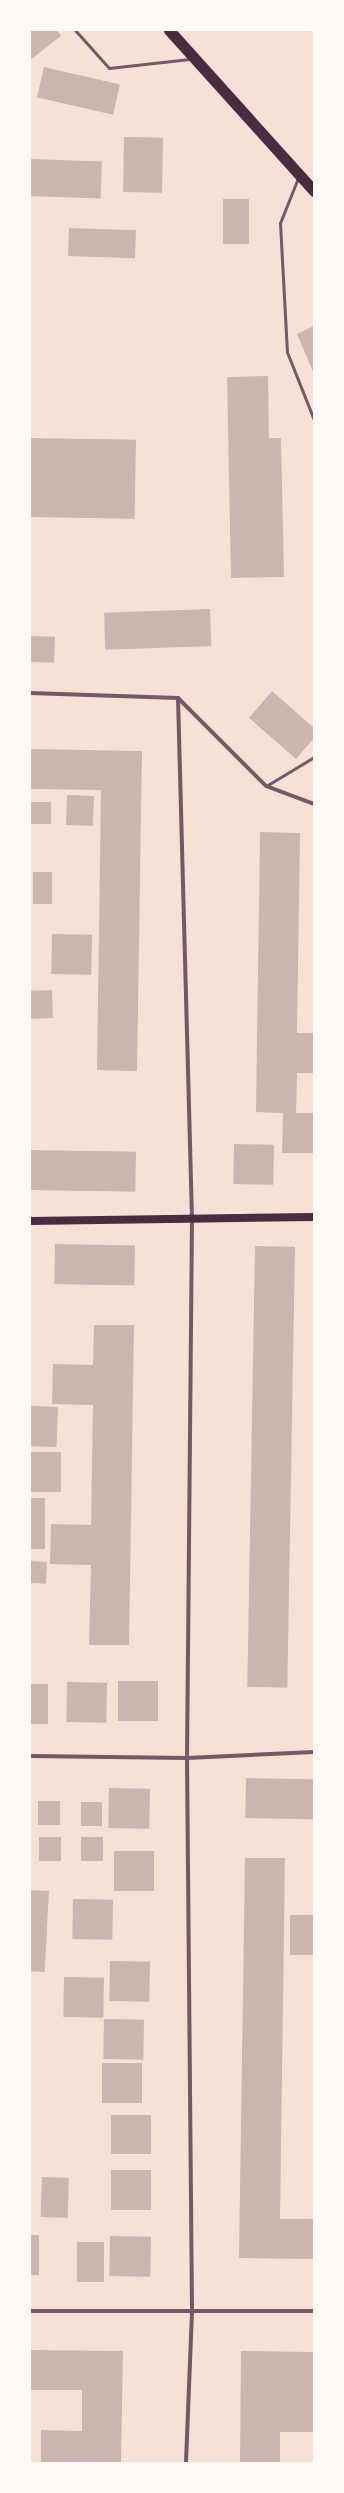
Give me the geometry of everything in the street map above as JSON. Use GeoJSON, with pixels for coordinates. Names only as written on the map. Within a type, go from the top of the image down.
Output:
{"type":"FeatureCollection","features":[{"type":"Feature","properties":{"kind":"highway"},"geometry":{"type":"LineString","coordinates":[[169,30],[314,191]]}},
{"type":"Feature","properties":{"kind":"main road"},"geometry":{"type":"LineString","coordinates":[[30,1222],[314,1217]]}},
{"type":"Feature","properties":{"kind":"street"},"geometry":{"type":"LineString","coordinates":[[30,693],[178,698],[266,786],[314,804]]}},
{"type":"Feature","properties":{"kind":"street"},"geometry":{"type":"LineString","coordinates":[[178,698],[192,1219],[187,1758],[192,2312],[186,2463]]}},
{"type":"Feature","properties":{"kind":"street"},"geometry":{"type":"LineString","coordinates":[[30,1756],[187,1758],[314,1752]]}},
{"type":"Feature","properties":{"kind":"street"},"geometry":{"type":"LineString","coordinates":[[30,2311],[314,2311]]}},
{"type":"Feature","properties":{"kind":"lane"},"geometry":{"type":"LineString","coordinates":[[75,30],[109,68],[194,58]]}},
{"type":"Feature","properties":{"kind":"lane"},"geometry":{"type":"LineString","coordinates":[[300,175],[280,223],[286,336],[287,352],[314,420]]}},
{"type":"Feature","properties":{"kind":"lane"},"geometry":{"type":"LineString","coordinates":[[266,786],[314,757]]}},
{"type":"Feature","properties":{"kind":"building"},"geometry":{"type":"Polygon","coordinates":[[[30,30],[57,30],[61,36],[30,60],[30,30]]]}},
{"type":"Feature","properties":{"kind":"building"},"geometry":{"type":"Polygon","coordinates":[[[44,67],[120,85],[113,115],[37,97],[44,67]]]}},
{"type":"Feature","properties":{"kind":"building"},"geometry":{"type":"Polygon","coordinates":[[[124,137],[163,138],[162,193],[123,192],[124,137]]]}},
{"type":"Feature","properties":{"kind":"building"},"geometry":{"type":"Polygon","coordinates":[[[30,159],[102,162],[101,198],[30,196],[30,159]]]}},
{"type":"Feature","properties":{"kind":"building"},"geometry":{"type":"Polygon","coordinates":[[[223,199],[249,199],[249,244],[223,244],[223,199]]]}},
{"type":"Feature","properties":{"kind":"building"},"geometry":{"type":"Polygon","coordinates":[[[69,228],[136,230],[135,258],[68,256],[69,228]]]}},
{"type":"Feature","properties":{"kind":"building"},"geometry":{"type":"Polygon","coordinates":[[[314,326],[314,374],[297,334],[314,326]]]}},
{"type":"Feature","properties":{"kind":"building"},"geometry":{"type":"Polygon","coordinates":[[[268,376],[269,438],[281,438],[284,577],[231,578],[227,377],[268,376]]]}},
{"type":"Feature","properties":{"kind":"building"},"geometry":{"type":"Polygon","coordinates":[[[30,438],[136,440],[135,519],[30,517],[30,438]]]}},
{"type":"Feature","properties":{"kind":"building"},"geometry":{"type":"Polygon","coordinates":[[[210,609],[211,646],[105,650],[104,613],[210,609]]]}},
{"type":"Feature","properties":{"kind":"building"},"geometry":{"type":"Polygon","coordinates":[[[30,636],[55,637],[54,663],[30,662],[30,636]]]}},
{"type":"Feature","properties":{"kind":"building"},"geometry":{"type":"Polygon","coordinates":[[[272,691],[314,728],[314,738],[296,759],[249,718],[272,691]]]}},
{"type":"Feature","properties":{"kind":"building"},"geometry":{"type":"Polygon","coordinates":[[[30,749],[142,751],[137,1071],[97,1070],[101,790],[30,789],[30,749]]]}},
{"type":"Feature","properties":{"kind":"building"},"geometry":{"type":"Polygon","coordinates":[[[67,795],[94,796],[93,826],[66,825],[67,795]]]}},
{"type":"Feature","properties":{"kind":"building"},"geometry":{"type":"Polygon","coordinates":[[[30,802],[51,802],[51,824],[30,824],[30,802]]]}},
{"type":"Feature","properties":{"kind":"building"},"geometry":{"type":"Polygon","coordinates":[[[260,832],[300,833],[297,1033],[314,1033],[314,1073],[297,1073],[296,1113],[314,1113],[314,1153],[282,1153],[283,1113],[256,1112],[260,832]]]}},
{"type":"Feature","properties":{"kind":"building"},"geometry":{"type":"Polygon","coordinates":[[[33,872],[52,872],[52,904],[33,904],[33,872]]]}},
{"type":"Feature","properties":{"kind":"building"},"geometry":{"type":"Polygon","coordinates":[[[52,934],[92,935],[91,975],[51,974],[52,934]]]}},
{"type":"Feature","properties":{"kind":"building"},"geometry":{"type":"Polygon","coordinates":[[[52,990],[53,1018],[31,1019],[30,991],[52,990]]]}},
{"type":"Feature","properties":{"kind":"building"},"geometry":{"type":"Polygon","coordinates":[[[234,1144],[274,1145],[273,1185],[233,1184],[234,1144]]]}},
{"type":"Feature","properties":{"kind":"building"},"geometry":{"type":"Polygon","coordinates":[[[30,1150],[136,1152],[135,1192],[30,1190],[30,1150]]]}},
{"type":"Feature","properties":{"kind":"building"},"geometry":{"type":"Polygon","coordinates":[[[55,1244],[135,1245],[134,1285],[54,1284],[55,1244]]]}},
{"type":"Feature","properties":{"kind":"building"},"geometry":{"type":"Polygon","coordinates":[[[255,1246],[295,1247],[287,1688],[247,1687],[255,1246]]]}},
{"type":"Feature","properties":{"kind":"building"},"geometry":{"type":"Polygon","coordinates":[[[94,1325],[134,1325],[129,1645],[89,1645],[91,1565],[50,1564],[51,1524],[91,1525],[93,1405],[52,1404],[53,1364],[93,1365],[94,1325]]]}},
{"type":"Feature","properties":{"kind":"building"},"geometry":{"type":"Polygon","coordinates":[[[30,1406],[58,1407],[57,1447],[30,1446],[30,1406]]]}},
{"type":"Feature","properties":{"kind":"building"},"geometry":{"type":"Polygon","coordinates":[[[30,1452],[61,1452],[61,1492],[30,1492],[30,1452]]]}},
{"type":"Feature","properties":{"kind":"building"},"geometry":{"type":"Polygon","coordinates":[[[30,1498],[45,1498],[45,1549],[30,1549],[30,1498]]]}},
{"type":"Feature","properties":{"kind":"building"},"geometry":{"type":"Polygon","coordinates":[[[30,1561],[47,1562],[46,1584],[30,1583],[30,1561]]]}},
{"type":"Feature","properties":{"kind":"building"},"geometry":{"type":"Polygon","coordinates":[[[118,1681],[158,1681],[158,1721],[118,1721],[118,1681]]]}},
{"type":"Feature","properties":{"kind":"building"},"geometry":{"type":"Polygon","coordinates":[[[67,1682],[107,1683],[106,1723],[66,1722],[67,1682]]]}},
{"type":"Feature","properties":{"kind":"building"},"geometry":{"type":"Polygon","coordinates":[[[30,1684],[48,1684],[48,1724],[30,1724],[30,1684]]]}},
{"type":"Feature","properties":{"kind":"building"},"geometry":{"type":"Polygon","coordinates":[[[246,1778],[314,1779],[313,1819],[245,1818],[246,1778]]]}},
{"type":"Feature","properties":{"kind":"building"},"geometry":{"type":"Polygon","coordinates":[[[109,1788],[150,1789],[149,1829],[108,1828],[109,1788]]]}},
{"type":"Feature","properties":{"kind":"building"},"geometry":{"type":"Polygon","coordinates":[[[38,1801],[60,1801],[60,1825],[38,1825],[38,1801]]]}},
{"type":"Feature","properties":{"kind":"building"},"geometry":{"type":"Polygon","coordinates":[[[81,1802],[102,1802],[102,1826],[81,1826],[81,1802]]]}},
{"type":"Feature","properties":{"kind":"building"},"geometry":{"type":"Polygon","coordinates":[[[39,1837],[61,1837],[61,1861],[39,1861],[39,1837]]]}},
{"type":"Feature","properties":{"kind":"building"},"geometry":{"type":"Polygon","coordinates":[[[81,1837],[103,1837],[103,1861],[81,1861],[81,1837]]]}},
{"type":"Feature","properties":{"kind":"building"},"geometry":{"type":"Polygon","coordinates":[[[114,1851],[154,1851],[154,1891],[114,1891],[114,1851]]]}},
{"type":"Feature","properties":{"kind":"building"},"geometry":{"type":"Polygon","coordinates":[[[245,1858],[285,1858],[280,2219],[314,2219],[314,2259],[239,2258],[245,1858]]]}},
{"type":"Feature","properties":{"kind":"building"},"geometry":{"type":"Polygon","coordinates":[[[30,1890],[49,1891],[45,1972],[30,1971],[30,1890]]]}},
{"type":"Feature","properties":{"kind":"building"},"geometry":{"type":"Polygon","coordinates":[[[73,1899],[113,1900],[112,1940],[72,1939],[73,1899]]]}},
{"type":"Feature","properties":{"kind":"building"},"geometry":{"type":"Polygon","coordinates":[[[290,1915],[314,1915],[314,1955],[290,1955],[290,1915]]]}},
{"type":"Feature","properties":{"kind":"building"},"geometry":{"type":"Polygon","coordinates":[[[110,1961],[150,1962],[149,2002],[109,2001],[110,1961]]]}},
{"type":"Feature","properties":{"kind":"building"},"geometry":{"type":"Polygon","coordinates":[[[64,1977],[104,1978],[103,2018],[63,2017],[64,1977]]]}},
{"type":"Feature","properties":{"kind":"building"},"geometry":{"type":"Polygon","coordinates":[[[104,2019],[144,2020],[143,2060],[103,2059],[104,2019]]]}},
{"type":"Feature","properties":{"kind":"building"},"geometry":{"type":"Polygon","coordinates":[[[102,2063],[142,2063],[142,2103],[102,2103],[102,2063]]]}},
{"type":"Feature","properties":{"kind":"building"},"geometry":{"type":"Polygon","coordinates":[[[111,2115],[151,2115],[151,2154],[111,2154],[111,2115]]]}},
{"type":"Feature","properties":{"kind":"building"},"geometry":{"type":"Polygon","coordinates":[[[111,2170],[151,2170],[151,2210],[111,2210],[111,2170]]]}},
{"type":"Feature","properties":{"kind":"building"},"geometry":{"type":"Polygon","coordinates":[[[42,2177],[69,2178],[68,2218],[41,2217],[42,2177]]]}},
{"type":"Feature","properties":{"kind":"building"},"geometry":{"type":"Polygon","coordinates":[[[30,2235],[39,2235],[39,2275],[30,2275],[30,2235]]]}},
{"type":"Feature","properties":{"kind":"building"},"geometry":{"type":"Polygon","coordinates":[[[110,2236],[151,2237],[150,2277],[109,2276],[110,2236]]]}},
{"type":"Feature","properties":{"kind":"building"},"geometry":{"type":"Polygon","coordinates":[[[77,2242],[104,2242],[104,2282],[77,2282],[77,2242]]]}},
{"type":"Feature","properties":{"kind":"building"},"geometry":{"type":"Polygon","coordinates":[[[30,2350],[123,2351],[121,2463],[41,2463],[41,2430],[82,2431],[82,2390],[30,2390],[30,2350]]]}},
{"type":"Feature","properties":{"kind":"building"},"geometry":{"type":"Polygon","coordinates":[[[241,2351],[314,2352],[314,2432],[280,2432],[280,2463],[240,2463],[241,2351]]]}}]}
